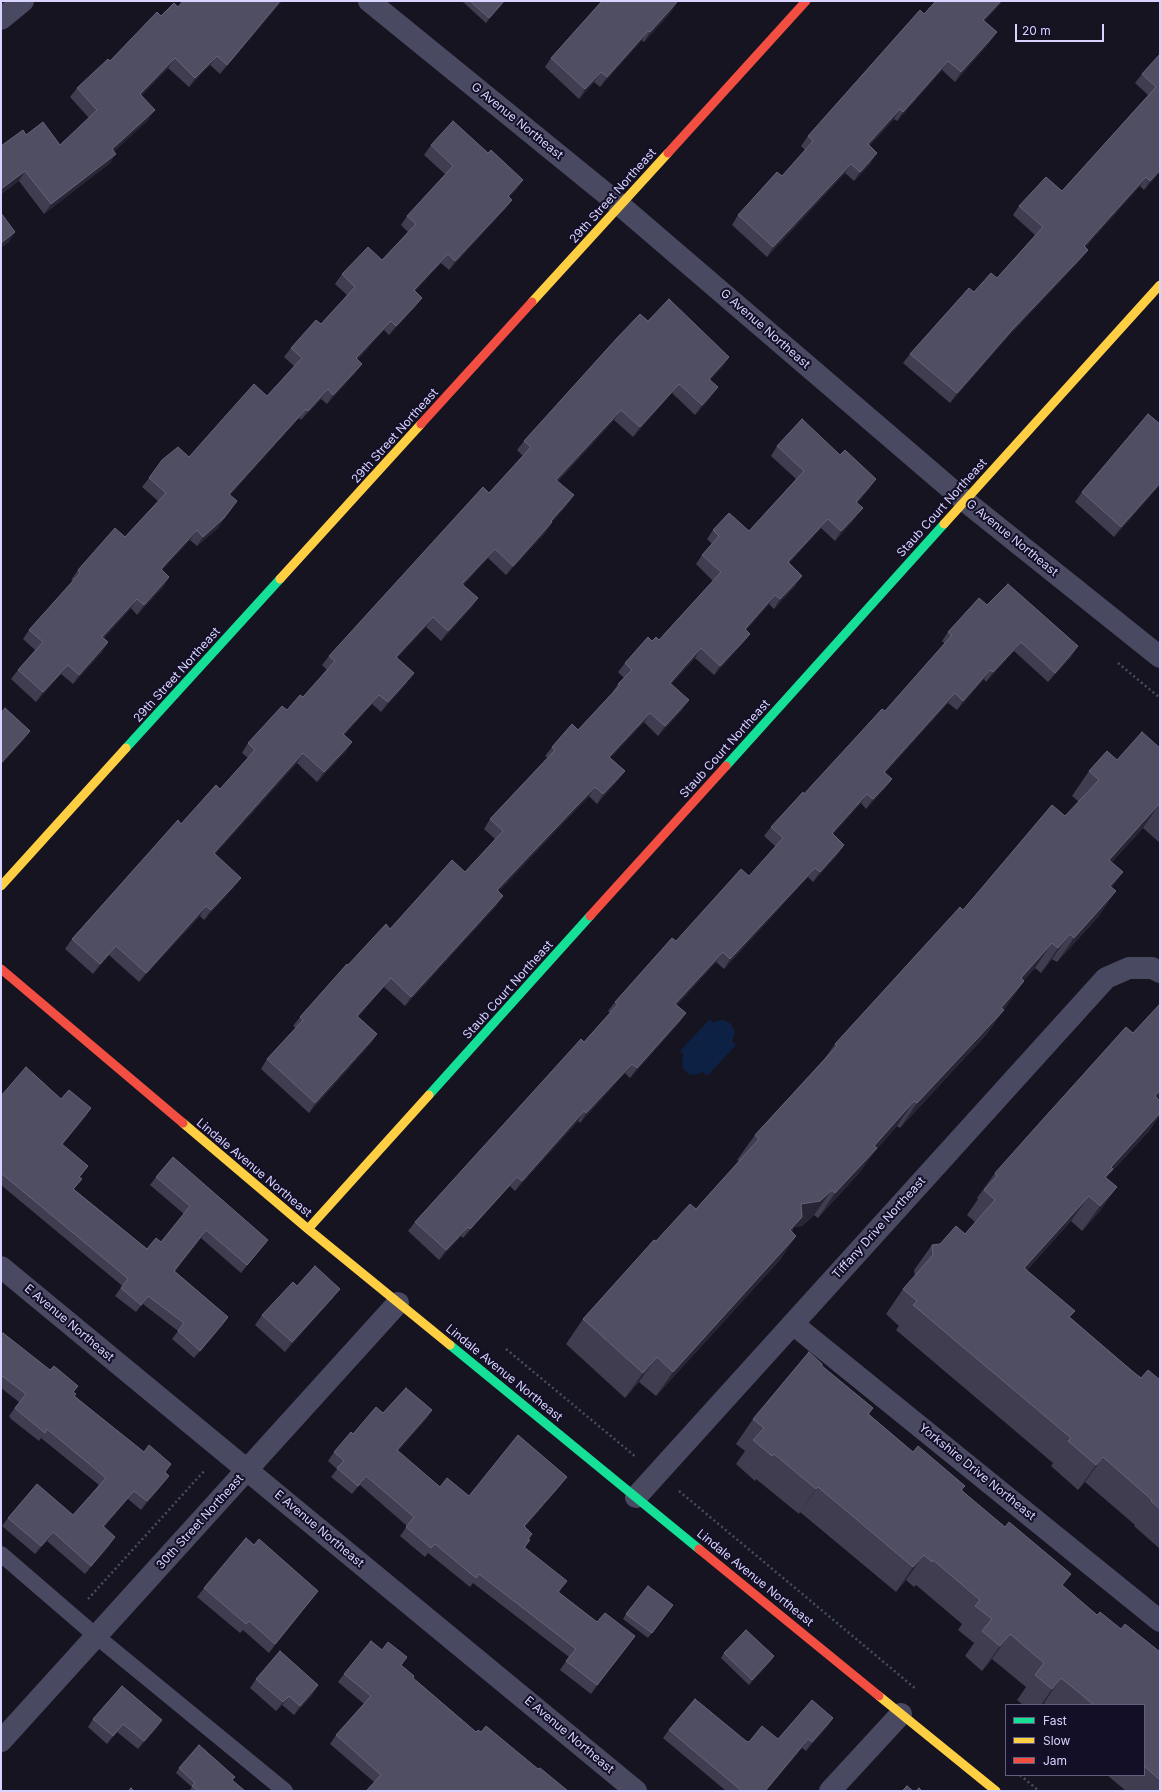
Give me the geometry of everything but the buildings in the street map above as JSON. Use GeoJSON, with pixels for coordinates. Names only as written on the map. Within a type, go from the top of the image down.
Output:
{"type":"FeatureCollection","features":[{"type":"Feature","properties":{"kind":"street"},"geometry":{"type":"LineString","coordinates":[[3,15],[23,1]]}},
{"type":"Feature","properties":{"kind":"street","name":"G Avenue Northeast"},"geometry":{"type":"LineString","coordinates":[[370,1],[621,206],[965,501],[1160,657]]}},
{"type":"Feature","properties":{"kind":"street","name":"29th Street Northeast"},"geometry":{"type":"LineString","coordinates":[[1,886],[806,1]]}},
{"type":"Feature","properties":{"kind":"street","name":"Staub Court Northeast"},"geometry":{"type":"LineString","coordinates":[[308,1230],[1160,285]]}},
{"type":"Feature","properties":{"kind":"street","name":"Tiffany Drive Northeast"},"geometry":{"type":"LineString","coordinates":[[636,1497],[1106,978],[1129,968],[1152,968],[1160,972]]}},
{"type":"Feature","properties":{"kind":"street","name":"Lindale Avenue Northeast"},"geometry":{"type":"LineString","coordinates":[[1,969],[308,1230],[996,1791]]}},
{"type":"Feature","properties":{"kind":"street","name":"E Avenue Northeast"},"geometry":{"type":"LineString","coordinates":[[1,1267],[636,1791]]}},
{"type":"Feature","properties":{"kind":"street","name":"30th Street Northeast"},"geometry":{"type":"LineString","coordinates":[[1,1741],[398,1303]]}},
{"type":"Feature","properties":{"kind":"street","name":"Yorkshire Drive Northeast"},"geometry":{"type":"LineString","coordinates":[[793,1324],[1160,1621]]}},
{"type":"Feature","properties":{"kind":"street"},"geometry":{"type":"LineString","coordinates":[[830,1791],[902,1714]]}},
{"type":"Feature","properties":{"kind":"lane"},"geometry":{"type":"LineString","coordinates":[[1,1554],[96,1636],[285,1791]]}},
{"type":"Feature","properties":{"kind":"path"},"geometry":{"type":"LineString","coordinates":[[1118,663],[1160,698]]}},
{"type":"Feature","properties":{"kind":"path"},"geometry":{"type":"LineString","coordinates":[[506,1349],[637,1457]]}},
{"type":"Feature","properties":{"kind":"path"},"geometry":{"type":"LineString","coordinates":[[73,1616],[223,1450]]}},
{"type":"Feature","properties":{"kind":"path"},"geometry":{"type":"LineString","coordinates":[[679,1492],[921,1693]]}},
{"type":"Feature","properties":{"kind":"path"},"geometry":{"type":"LineString","coordinates":[[1021,1776],[1039,1791]]}},
{"type":"Feature","properties":{"kind":"water"},"geometry":{"type":"Polygon","coordinates":[[[710,1019],[714,1023],[724,1020],[731,1024],[735,1032],[732,1041],[736,1045],[707,1076],[703,1072],[694,1075],[689,1074],[683,1068],[682,1060],[684,1055],[680,1051],[710,1019]]]}},
{"type":"Feature","properties":{"kind":"traffic: fast"},"geometry":{"type":"LineString","coordinates":[[726,766],[944,524]]}},
{"type":"Feature","properties":{"kind":"traffic: fast"},"geometry":{"type":"LineString","coordinates":[[126,748],[280,579]]}},
{"type":"Feature","properties":{"kind":"traffic: fast"},"geometry":{"type":"LineString","coordinates":[[429,1095],[590,916]]}},
{"type":"Feature","properties":{"kind":"traffic: fast"},"geometry":{"type":"LineString","coordinates":[[450,1345],[699,1549]]}},
{"type":"Feature","properties":{"kind":"traffic: slow"},"geometry":{"type":"LineString","coordinates":[[532,302],[668,153]]}},
{"type":"Feature","properties":{"kind":"traffic: slow"},"geometry":{"type":"LineString","coordinates":[[944,524],[1160,285]]}},
{"type":"Feature","properties":{"kind":"traffic: slow"},"geometry":{"type":"LineString","coordinates":[[280,579],[421,424]]}},
{"type":"Feature","properties":{"kind":"traffic: slow"},"geometry":{"type":"LineString","coordinates":[[1,886],[126,748]]}},
{"type":"Feature","properties":{"kind":"traffic: slow"},"geometry":{"type":"LineString","coordinates":[[308,1229],[429,1095]]}},
{"type":"Feature","properties":{"kind":"traffic: slow"},"geometry":{"type":"LineString","coordinates":[[183,1123],[308,1229],[450,1345]]}},
{"type":"Feature","properties":{"kind":"traffic: slow"},"geometry":{"type":"LineString","coordinates":[[879,1696],[996,1791]]}},
{"type":"Feature","properties":{"kind":"traffic: jam"},"geometry":{"type":"LineString","coordinates":[[668,153],[806,1]]}},
{"type":"Feature","properties":{"kind":"traffic: jam"},"geometry":{"type":"LineString","coordinates":[[421,424],[532,302]]}},
{"type":"Feature","properties":{"kind":"traffic: jam"},"geometry":{"type":"LineString","coordinates":[[590,916],[726,766]]}},
{"type":"Feature","properties":{"kind":"traffic: jam"},"geometry":{"type":"LineString","coordinates":[[1,969],[183,1123]]}},
{"type":"Feature","properties":{"kind":"traffic: jam"},"geometry":{"type":"LineString","coordinates":[[699,1549],[879,1696]]}}]}
